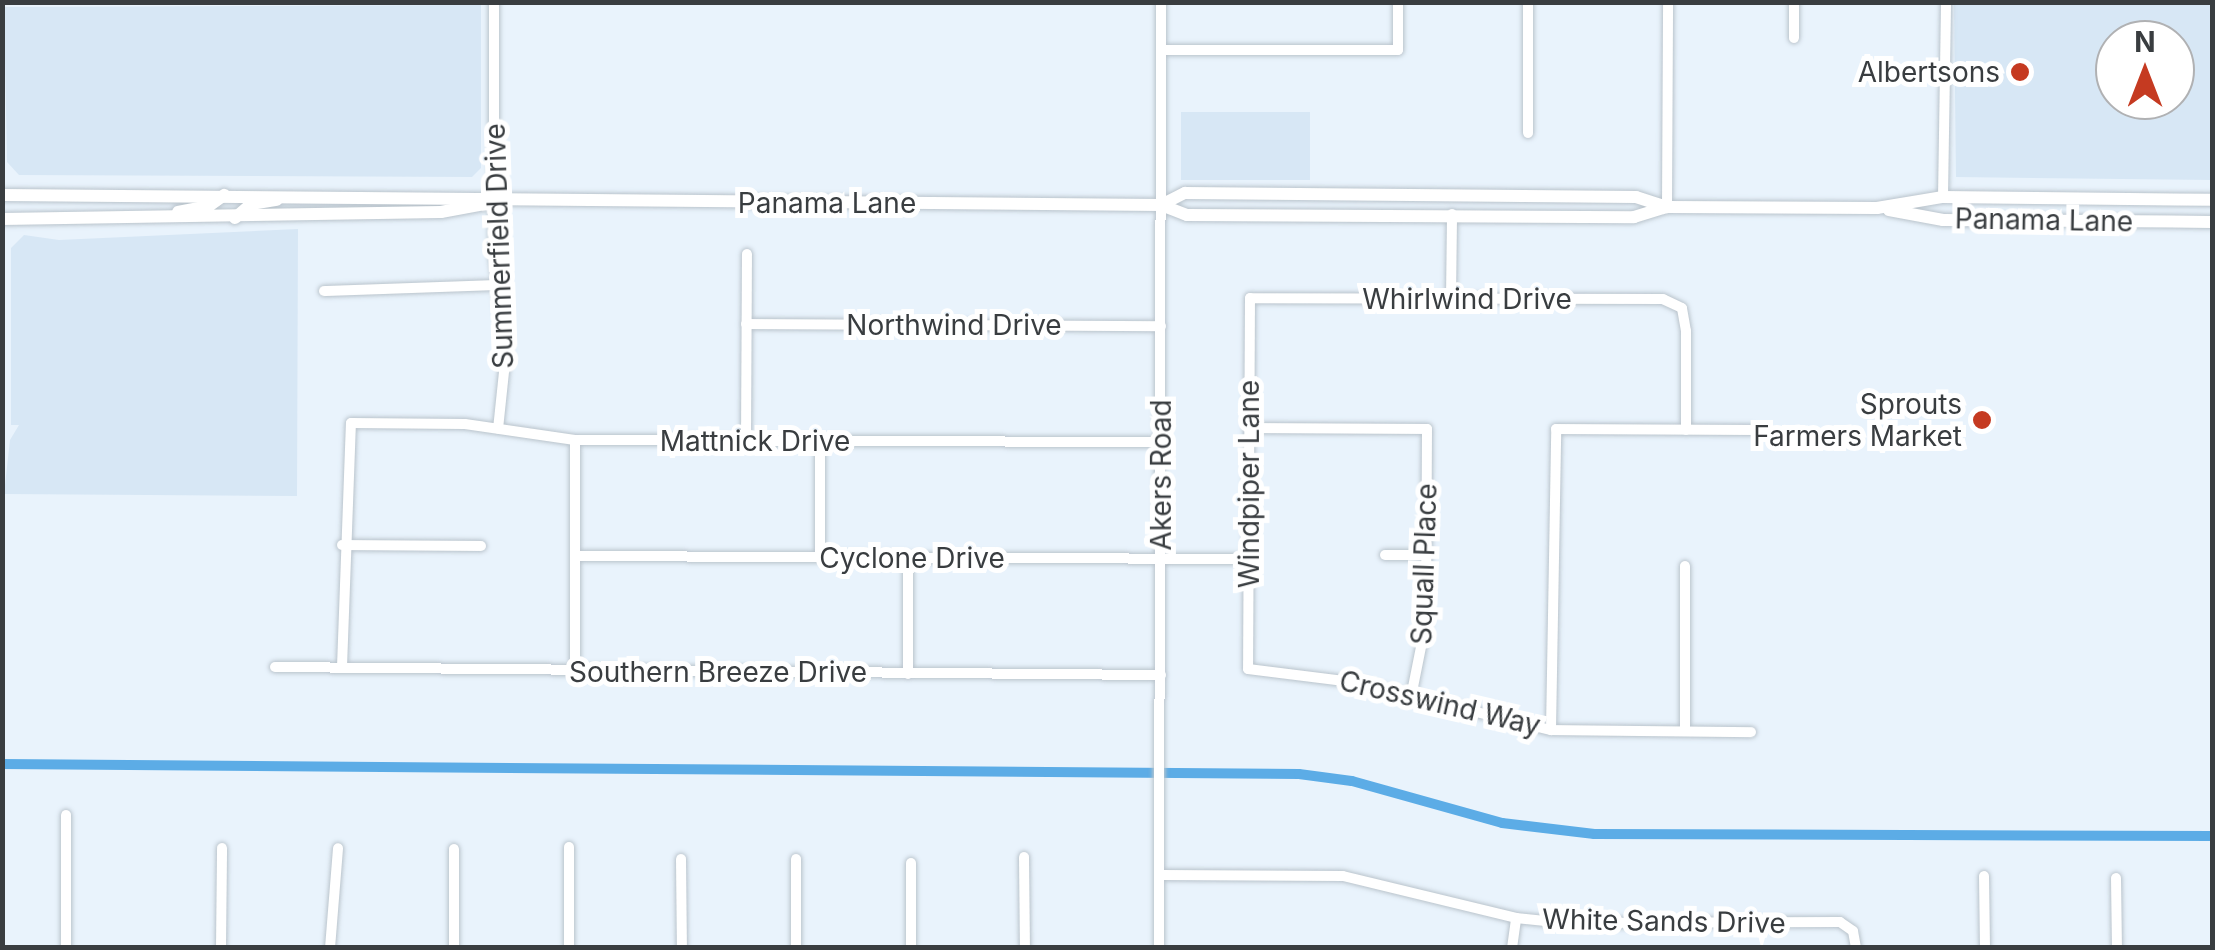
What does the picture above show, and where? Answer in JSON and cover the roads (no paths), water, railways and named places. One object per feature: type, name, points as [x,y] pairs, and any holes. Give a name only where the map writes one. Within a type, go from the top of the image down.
[{"type":"main road","name":"Panama Lane","points":[[1161,204],[1185,193],[1636,197],[1667,207],[1884,209],[1934,206],[1943,197],[2212,200]]},
{"type":"main road","points":[[142,218],[208,206],[226,194]]},
{"type":"main road","points":[[235,218],[251,204],[314,194]]},
{"type":"main road","name":"Panama Lane","points":[[2,195],[451,194],[494,202],[1161,204],[1187,215],[1634,217],[1667,207]]},
{"type":"main road","points":[[1452,214],[1462,206],[1534,196]]},
{"type":"main road","name":"Panama Lane","points":[[2,219],[441,212],[494,202]]},
{"type":"main road","name":"Panama Lane","points":[[1884,209],[1943,220],[2212,222]]},
{"type":"street","name":"Summerfield Drive","points":[[494,2],[494,202],[506,353],[498,429]]},
{"type":"street","name":"Akers Road","points":[[1159,948],[1161,2]]},
{"type":"street","points":[[1161,50],[1398,50],[1398,2]]},
{"type":"street","points":[[1528,2],[1528,133]]},
{"type":"street","points":[[1667,207],[1668,2]]},
{"type":"street","points":[[1794,2],[1794,38]]},
{"type":"street","points":[[1943,197],[1946,2]]},
{"type":"street","points":[[1451,299],[1452,214]]},
{"type":"street","points":[[746,440],[747,254]]},
{"type":"street","points":[[324,291],[499,285]]},
{"type":"street","name":"Whirlwind Drive","points":[[1250,298],[1663,299],[1682,308],[1686,430]]},
{"type":"street","name":"Windpiper Lane","points":[[1248,669],[1250,298]]},
{"type":"street","name":"Northwind Drive","points":[[746,324],[1161,326]]},
{"type":"street","name":"Mattnick Drive","points":[[342,545],[350,423],[498,429],[574,440],[1161,442]]},
{"type":"street","name":"Squall Place","points":[[1249,428],[1427,429],[1426,622],[1410,697]]},
{"type":"street","points":[[1551,730],[1556,429],[1752,430]]},
{"type":"street","points":[[574,440],[575,672]]},
{"type":"street","points":[[820,441],[820,557]]},
{"type":"street","points":[[342,667],[342,545],[481,546]]},
{"type":"street","points":[[1385,555],[1426,555]]},
{"type":"street","name":"Cyclone Drive","points":[[574,556],[1249,559]]},
{"type":"street","points":[[908,558],[908,674]]},
{"type":"street","points":[[1684,732],[1685,566]]},
{"type":"street","name":"Southern Breeze Drive","points":[[275,667],[1161,675]]},
{"type":"street","name":"Crosswind Way","points":[[1248,669],[1315,675],[1551,730],[1752,732]]},
{"type":"street","points":[[66,815],[66,948]]},
{"type":"street","points":[[569,847],[569,948]]},
{"type":"street","points":[[221,948],[222,848]]},
{"type":"street","points":[[330,948],[338,848]]},
{"type":"street","points":[[454,849],[454,948]]},
{"type":"street","points":[[796,858],[796,948]]},
{"type":"street","points":[[1024,858],[1025,948]]},
{"type":"street","points":[[681,859],[682,948]]},
{"type":"street","points":[[910,863],[911,948]]},
{"type":"street","name":"White Sands Drive","points":[[1161,875],[1343,876],[1516,918],[1840,922],[1853,932],[1856,948]]},
{"type":"street","points":[[1984,876],[1985,948]]},
{"type":"street","points":[[2116,878],[2117,948]]},
{"type":"street","points":[[1512,948],[1516,918]]},
{"type":"waterway","points":[[2,764],[1299,774],[1352,781],[1502,823],[1594,834],[2212,836]]},
{"type":"place","name":"Albertsons","points":[[2020,72]]},
{"type":"place","name":"Sprouts Farmers Market","points":[[1982,420]]}]
